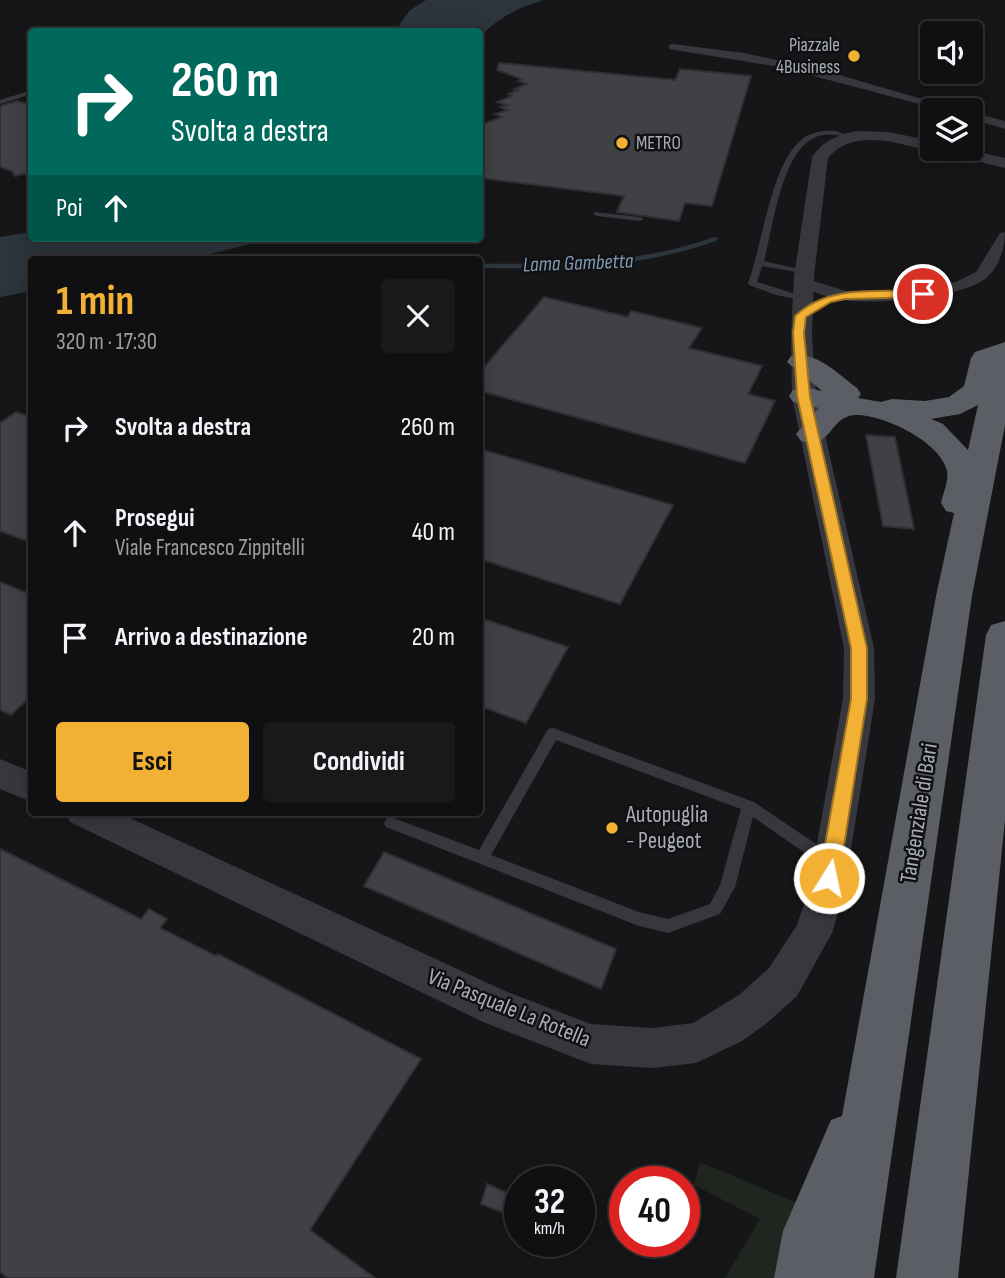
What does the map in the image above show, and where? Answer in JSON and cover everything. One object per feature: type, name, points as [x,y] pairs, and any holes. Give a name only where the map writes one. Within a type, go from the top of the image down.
[{"type":"highway","points":[[804,396],[891,408],[932,410],[948,407],[965,400],[978,390],[985,358],[1005,344]]},
{"type":"highway","name":"Tangenziale di Bari","points":[[844,1278],[954,596],[1005,350]]},
{"type":"highway","points":[[801,362],[847,400],[898,415],[932,431],[956,456],[964,474],[951,542],[954,596]]},
{"type":"highway","points":[[812,434],[827,416],[847,400]]},
{"type":"highway","points":[[927,1278],[1005,635]]},
{"type":"highway","points":[[805,1278],[813,1231],[877,1076]]},
{"type":"street","points":[[673,47],[738,54],[920,101]]},
{"type":"street","points":[[983,119],[1005,125]]},
{"type":"street","points":[[851,137],[920,143]]},
{"type":"street","name":"Via Pasquale La Rotella","points":[[90,816],[497,1008],[590,1044],[652,1048],[696,1043],[728,1027],[753,1009],[783,982],[813,933],[832,863],[859,699],[859,648],[804,396],[801,362],[802,284],[820,157],[825,148],[834,142],[851,137]]},
{"type":"street","points":[[983,158],[1005,163]]},
{"type":"street","points":[[801,316],[827,299],[923,294],[961,286],[982,275],[1005,236]]},
{"type":"street","points":[[802,284],[883,295]]},
{"type":"street","points":[[802,284],[845,296]]},
{"type":"street","points":[[0,774],[28,786]]},
{"type":"lane","points":[[0,102],[28,94]]},
{"type":"lane","points":[[802,284],[779,293],[752,283],[760,264],[787,168],[794,151],[813,135],[827,131],[840,132],[851,137]]},
{"type":"lane","points":[[597,214],[640,219]]},
{"type":"lane","points":[[760,264],[802,284]]},
{"type":"lane","points":[[482,858],[553,733],[749,806],[832,863]]},
{"type":"lane","points":[[391,824],[639,919],[668,926],[715,909],[727,887],[749,806]]},
{"type":"shaded area","points":[[426,0],[544,0],[509,14],[483,33],[483,28],[397,28],[410,10]]},
{"type":"shaded area","points":[[28,232],[28,242],[258,242],[202,256],[28,256],[28,292],[0,297],[0,237]]},
{"type":"shaded area","points":[[700,1162],[807,1207],[795,1278],[725,1278],[760,1219],[700,1188]]},
{"type":"building","points":[[499,63],[675,80],[680,69],[751,76],[712,206],[685,203],[679,221],[617,212],[624,196],[483,178],[483,124],[502,117],[495,114],[508,110],[500,107],[507,105],[497,102],[512,96],[508,94],[527,84],[518,81],[522,79],[497,70]]},
{"type":"building","points":[[17,101],[28,104],[28,173],[15,176],[12,171],[0,167],[0,106]]},
{"type":"building","points":[[544,297],[628,317],[631,311],[702,328],[689,348],[762,366],[748,394],[775,401],[745,463],[483,392],[483,368]]},
{"type":"building","points":[[16,412],[28,416],[28,542],[0,531],[0,423]]},
{"type":"building","points":[[866,435],[895,437],[914,529],[883,526]]},
{"type":"building","points":[[483,450],[673,505],[620,604],[483,560]]},
{"type":"building","points":[[0,582],[28,593],[28,699],[11,715],[0,710]]},
{"type":"building","points":[[483,619],[568,647],[526,723],[483,707]]},
{"type":"building","points":[[0,849],[141,919],[149,909],[167,919],[160,928],[216,956],[218,954],[421,1059],[310,1230],[375,1278],[7,1278],[0,1272]]},
{"type":"building","points":[[384,852],[616,949],[601,989],[364,886]]},
{"type":"building","points":[[487,1184],[504,1191],[504,1213],[481,1204]]},
{"type":"waterway","name":"Lama Gambetta","points":[[483,266],[570,265],[628,260],[715,239]]},
{"type":"place","name":"Piazzale 4Business","points":[[854,56]]},
{"type":"place","name":"METRO","points":[[622,143]]},
{"type":"place","name":"Autopuglia - Peugeot","points":[[612,828]]},
{"type":"route","points":[[829,878],[859,699],[859,648],[804,396],[799,333],[801,316],[827,299],[923,294]]}]
